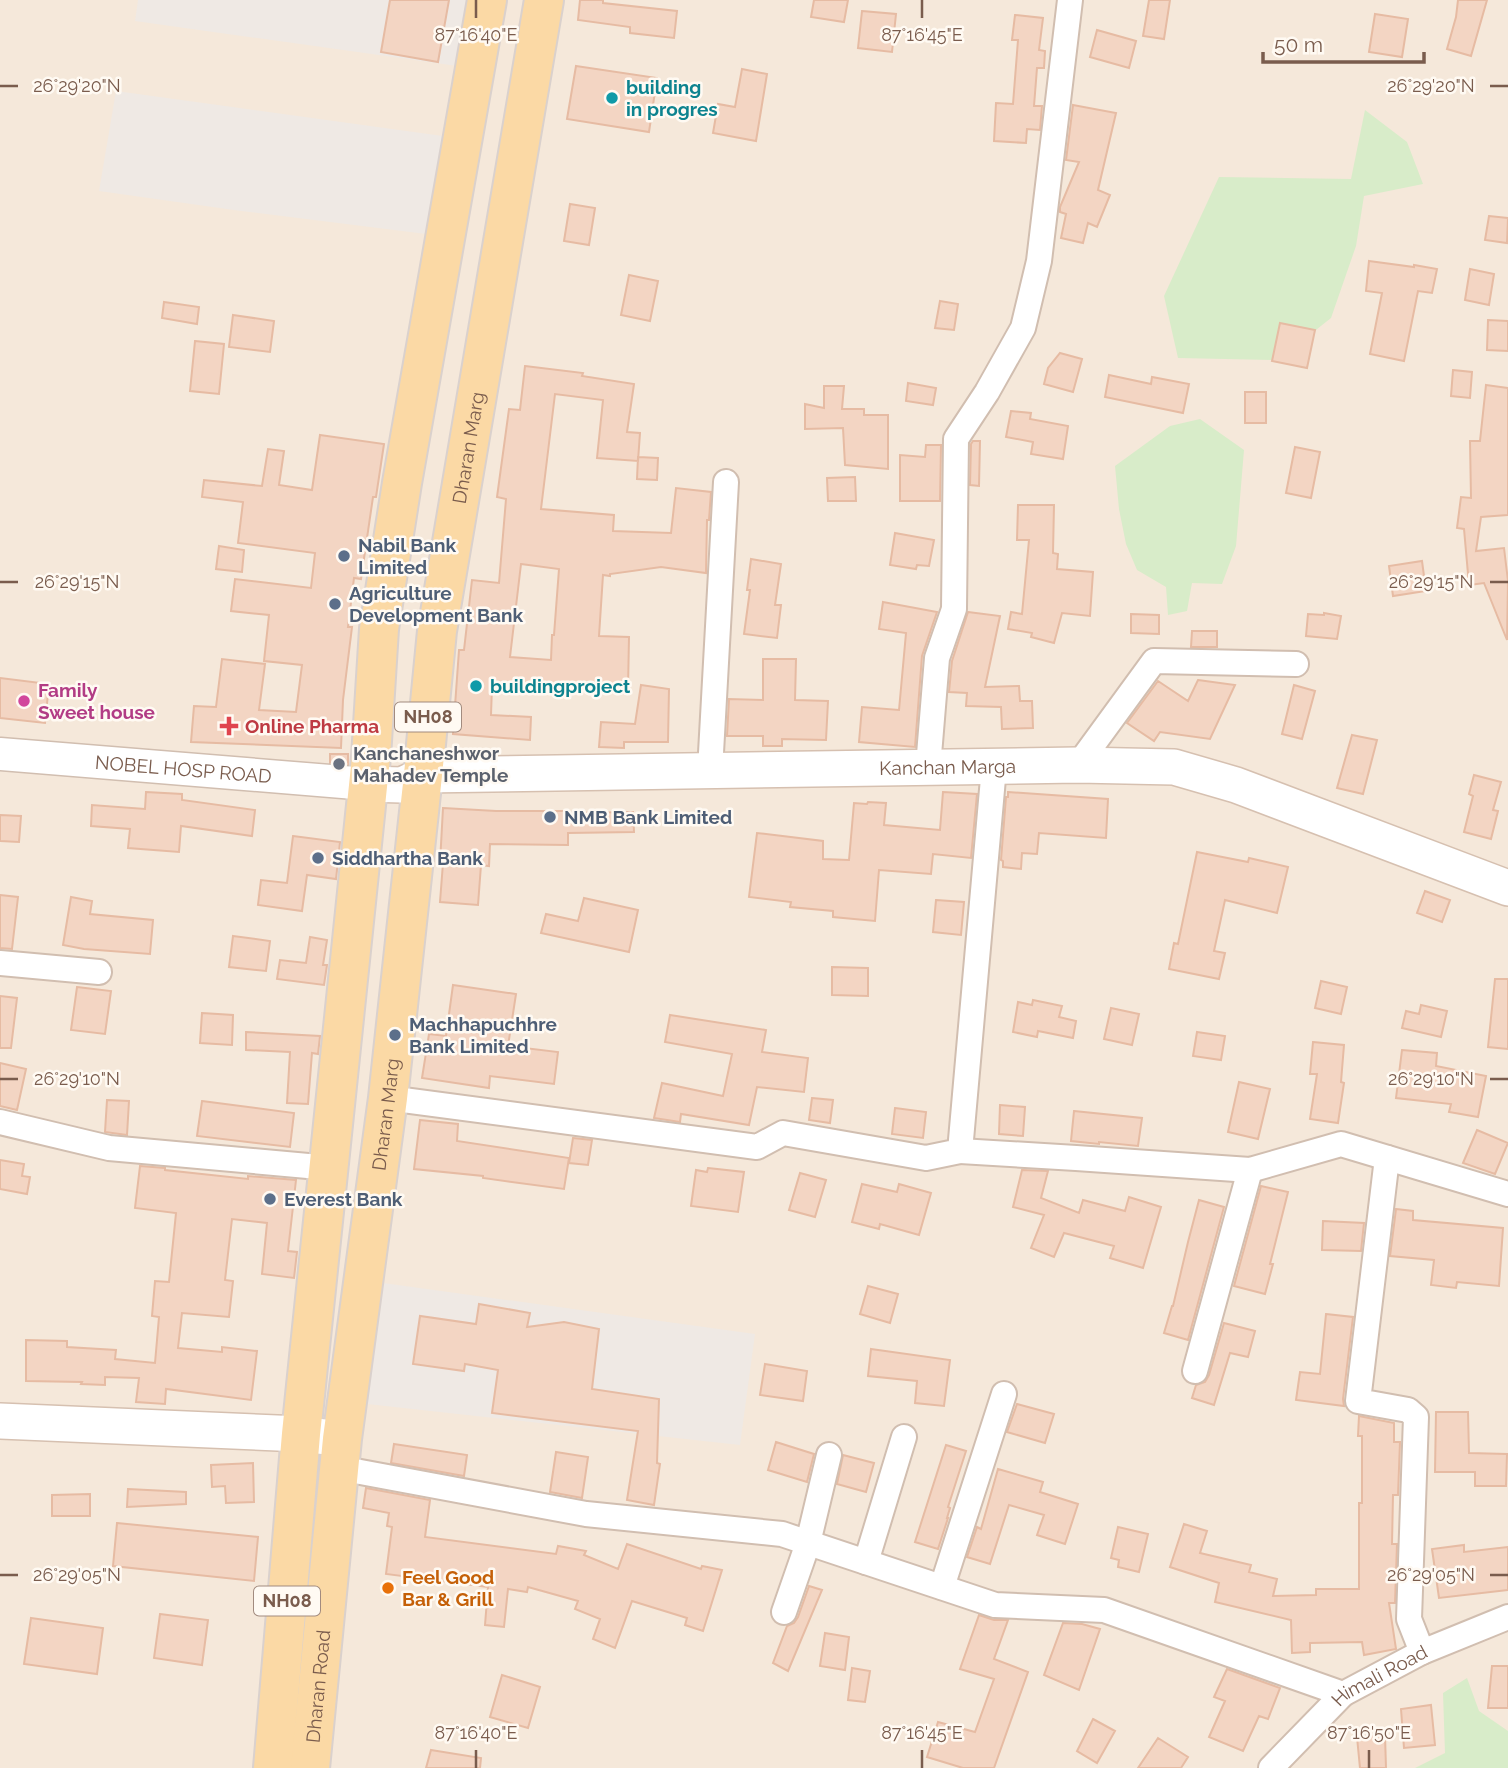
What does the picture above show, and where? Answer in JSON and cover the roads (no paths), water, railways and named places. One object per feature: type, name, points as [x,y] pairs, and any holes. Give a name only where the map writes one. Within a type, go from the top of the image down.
[{"type":"main road","name":"NH08","points":[[302,1434],[371,757],[381,616],[401,483],[487,0]]},
{"type":"main road","name":"Dharan Marg","points":[[341,1453],[388,1098],[437,631],[544,0]]},
{"type":"main road","name":"Kanchan Marga","points":[[368,784],[401,785],[423,775],[1078,765],[1174,767],[1236,785],[1508,888]]},
{"type":"main road","points":[[0,1421],[302,1434],[341,1453]]},
{"type":"main road","name":"Dharan Road","points":[[273,1768],[302,1434]]},
{"type":"main road","name":"Dharan Road","points":[[310,1768],[341,1453]]},
{"type":"street","points":[[928,767],[937,658],[954,608],[956,439],[987,392],[1023,328],[1039,261],[1070,0]]},
{"type":"street","points":[[710,771],[726,482]]},
{"type":"street","points":[[1078,765],[1154,661],[1296,664]]},
{"type":"street","name":"NOBEL HOSP ROAD","points":[[0,754],[368,784]]},
{"type":"street","points":[[960,1152],[994,767]]},
{"type":"street","points":[[0,963],[99,972]]},
{"type":"street","points":[[388,1098],[757,1147],[783,1133],[926,1158],[960,1152],[1250,1170],[1341,1144],[1508,1194]]},
{"type":"street","points":[[0,1122],[109,1148],[330,1168]]},
{"type":"street","points":[[1387,1158],[1358,1401],[1408,1410],[1416,1417],[1409,1619],[1422,1652]]},
{"type":"street","points":[[1195,1371],[1250,1170]]},
{"type":"street","points":[[942,1587],[1004,1394]]},
{"type":"street","points":[[866,1562],[904,1437]]},
{"type":"street","points":[[341,1453],[586,1514],[782,1534],[995,1605],[1104,1610],[1343,1694]]},
{"type":"street","points":[[784,1612],[808,1543],[829,1455]]},
{"type":"street","name":"Himali Road","points":[[1271,1768],[1343,1694],[1422,1652],[1508,1617]]},
{"type":"place","name":"building in progres","points":[[612,98]]},
{"type":"place","name":"Nabil Bank Limited","points":[[344,556]]},
{"type":"place","name":"Agriculture Development Bank","points":[[335,604]]},
{"type":"place","name":"buildingproject","points":[[476,686]]},
{"type":"place","name":"Family Sweet house","points":[[24,701]]},
{"type":"place","name":"Online Pharma","points":[[229,726]]},
{"type":"place","name":"Kanchaneshwor Mahadev Temple","points":[[339,764]]},
{"type":"place","name":"NMB Bank Limited","points":[[550,817]]},
{"type":"place","name":"Siddhartha Bank","points":[[318,858]]},
{"type":"place","name":"Machhapuchhre Bank Limited","points":[[395,1035]]},
{"type":"place","name":"Everest Bank","points":[[270,1199]]},
{"type":"place","name":"Feel Good Bar & Grill","points":[[388,1588]]}]
